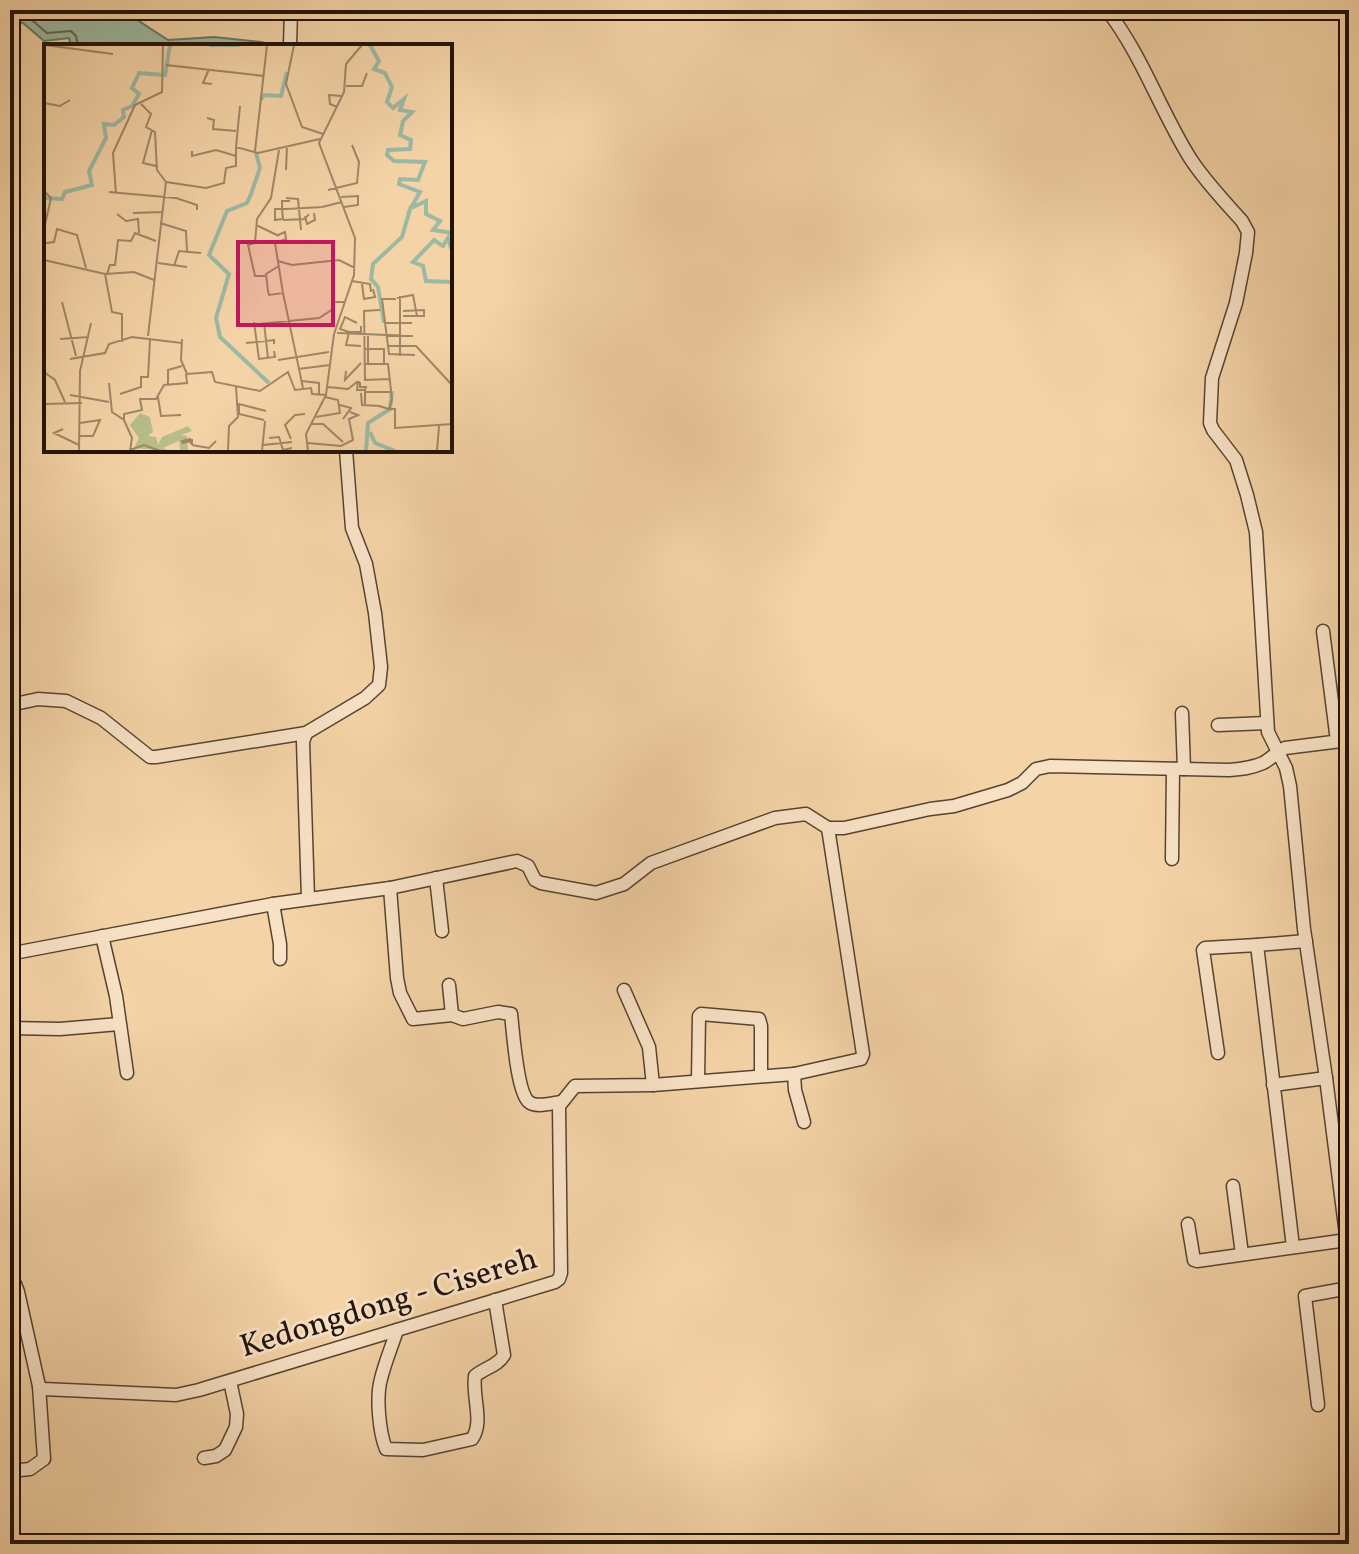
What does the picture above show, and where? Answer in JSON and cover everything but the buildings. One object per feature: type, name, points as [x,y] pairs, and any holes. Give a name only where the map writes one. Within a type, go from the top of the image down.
[{"type":"street","points":[[290,44],[291,10]]},
{"type":"street","points":[[1024,10],[1038,13],[1067,10]]},
{"type":"street","points":[[1107,10],[1140,60],[1191,159],[1248,232],[1236,303],[1212,378],[1209,413],[1213,430],[1236,460],[1256,532],[1268,732],[1286,768],[1290,786],[1306,941],[1349,1258]]},
{"type":"street","points":[[10,705],[38,699],[66,701],[101,718],[150,757],[306,733],[365,698],[381,679],[375,613],[366,564],[352,528],[346,452]]},
{"type":"street","points":[[10,952],[308,898],[390,888],[517,861],[528,866],[535,880],[541,883],[596,893],[624,884],[651,863],[775,818],[806,814],[828,828],[844,828],[954,806],[1008,790],[1022,783],[1040,767],[1248,769],[1277,751],[1343,740],[1323,631]]},
{"type":"street","points":[[1172,859],[1182,713]]},
{"type":"street","points":[[1218,725],[1267,723]]},
{"type":"street","points":[[306,733],[303,742],[308,898]]},
{"type":"street","points":[[390,888],[397,978],[400,993],[413,1019],[452,1015],[463,1019],[498,1012],[511,1014],[519,1085],[526,1100],[535,1105],[561,1102],[575,1086],[653,1085],[794,1074],[857,1061],[863,1054],[828,828]]},
{"type":"street","points":[[436,878],[442,931]]},
{"type":"street","points":[[273,904],[280,959]]},
{"type":"street","points":[[102,936],[116,996],[127,1073]]},
{"type":"street","points":[[1218,1053],[1203,950],[1306,941]]},
{"type":"street","points":[[1257,945],[1293,1247]]},
{"type":"street","points":[[449,985],[452,1015]]},
{"type":"street","points":[[624,990],[649,1047],[653,1085]]},
{"type":"street","points":[[698,1080],[701,1014],[759,1019],[761,1076]]},
{"type":"street","points":[[11,1028],[60,1029],[119,1024]]},
{"type":"street","points":[[794,1074],[804,1122]]},
{"type":"street","points":[[1273,1085],[1326,1078]]},
{"type":"street","name":"Kedongdong - Cisereh","points":[[39,1386],[43,1389],[176,1395],[555,1282],[561,1273],[561,1102]]},
{"type":"street","points":[[1334,1135],[1349,1133]]},
{"type":"street","points":[[1233,1186],[1242,1254]]},
{"type":"street","points":[[1188,1224],[1194,1261],[1347,1240]]},
{"type":"street","points":[[10,1280],[18,1292],[39,1386],[44,1459],[30,1469],[10,1471]]},
{"type":"street","points":[[1318,1405],[1305,1296],[1349,1288]]},
{"type":"street","points":[[397,1330],[380,1382],[380,1419],[386,1449],[423,1450],[472,1439],[478,1428],[473,1389],[475,1376],[496,1364],[504,1355],[495,1300]]},
{"type":"street","points":[[204,1458],[216,1456],[225,1450],[236,1427],[237,1414],[230,1381]]},
{"type":"water","points":[[10,10],[116,10],[168,40],[214,37],[268,44],[70,44],[69,38],[44,41],[23,23],[10,22]]}]
